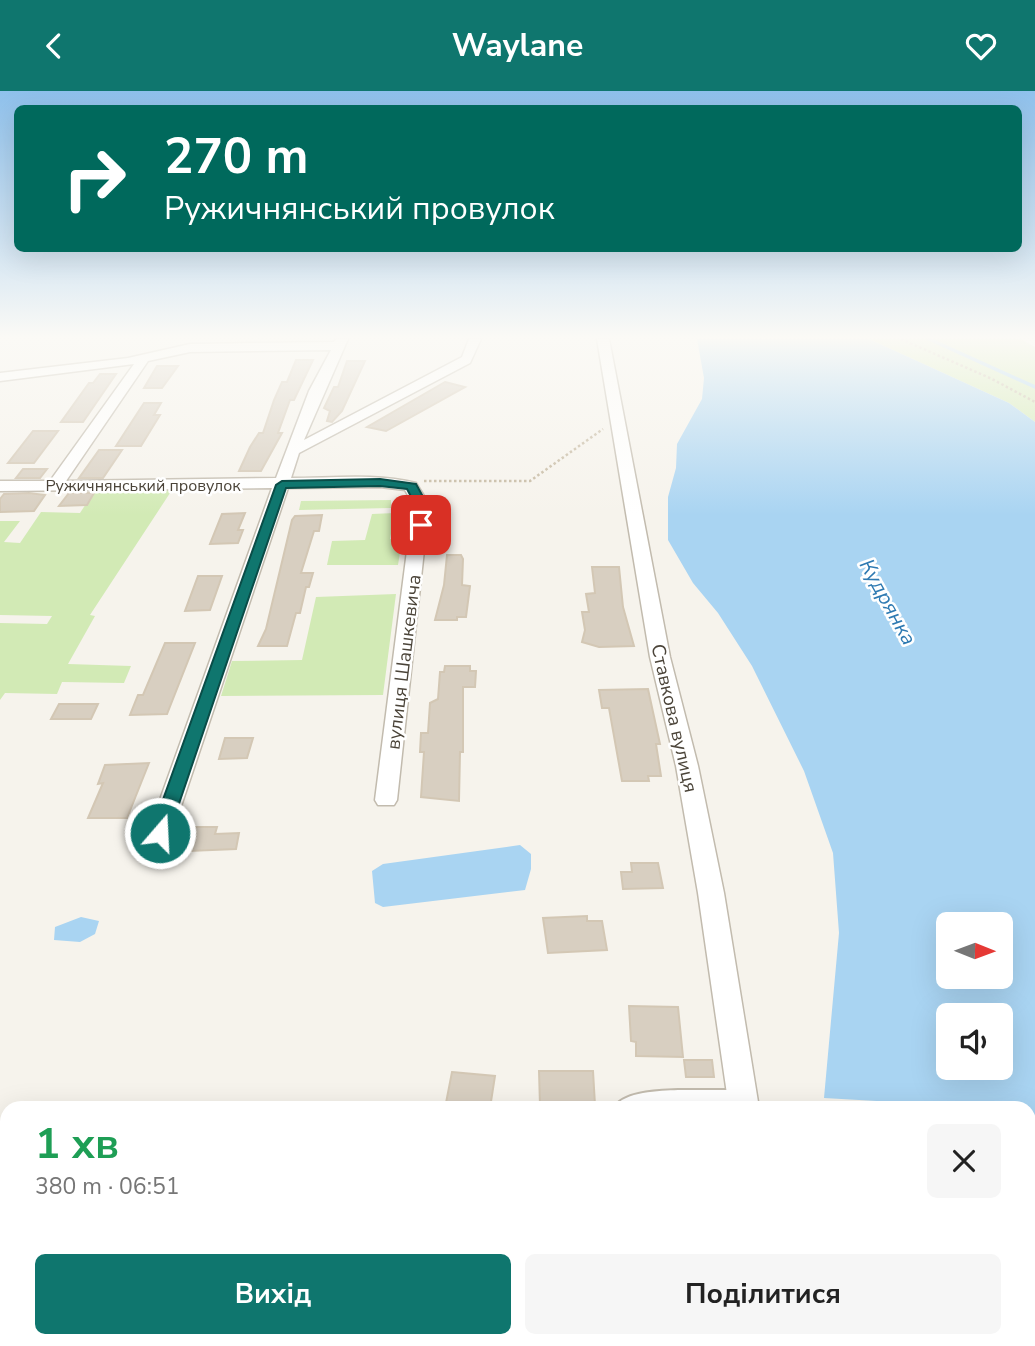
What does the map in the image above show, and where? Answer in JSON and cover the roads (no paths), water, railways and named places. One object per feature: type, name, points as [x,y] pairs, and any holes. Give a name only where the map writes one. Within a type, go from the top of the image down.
[{"type":"street","points":[[55,485],[117,398]]},
{"type":"street","points":[[160,833],[282,485],[301,443],[314,398]]},
{"type":"street","points":[[301,443],[391,398]]},
{"type":"street","name":"Ставкова вулиця","points":[[613,398],[660,657],[687,766],[711,893],[744,1101]]},
{"type":"street","name":"Ружичнянський провулок","points":[[0,486],[380,482],[416,484]]},
{"type":"street","name":"вулиця Шашкевича","points":[[386,800],[421,525],[421,504],[416,484]]},
{"type":"lane","points":[[634,1101],[711,1101]]},
{"type":"water","name":"Кудрянка","points":[[702,398],[997,398],[1035,422],[1035,1101],[876,1101],[824,1098],[839,933],[833,853],[804,771],[752,666],[718,613],[693,583],[668,540],[668,497],[676,468],[677,444]]},
{"type":"water","points":[[520,845],[531,854],[531,869],[525,890],[383,907],[375,903],[372,871],[383,864]]},
{"type":"water","points":[[81,917],[99,921],[95,934],[80,942],[54,940],[55,927]]}]
